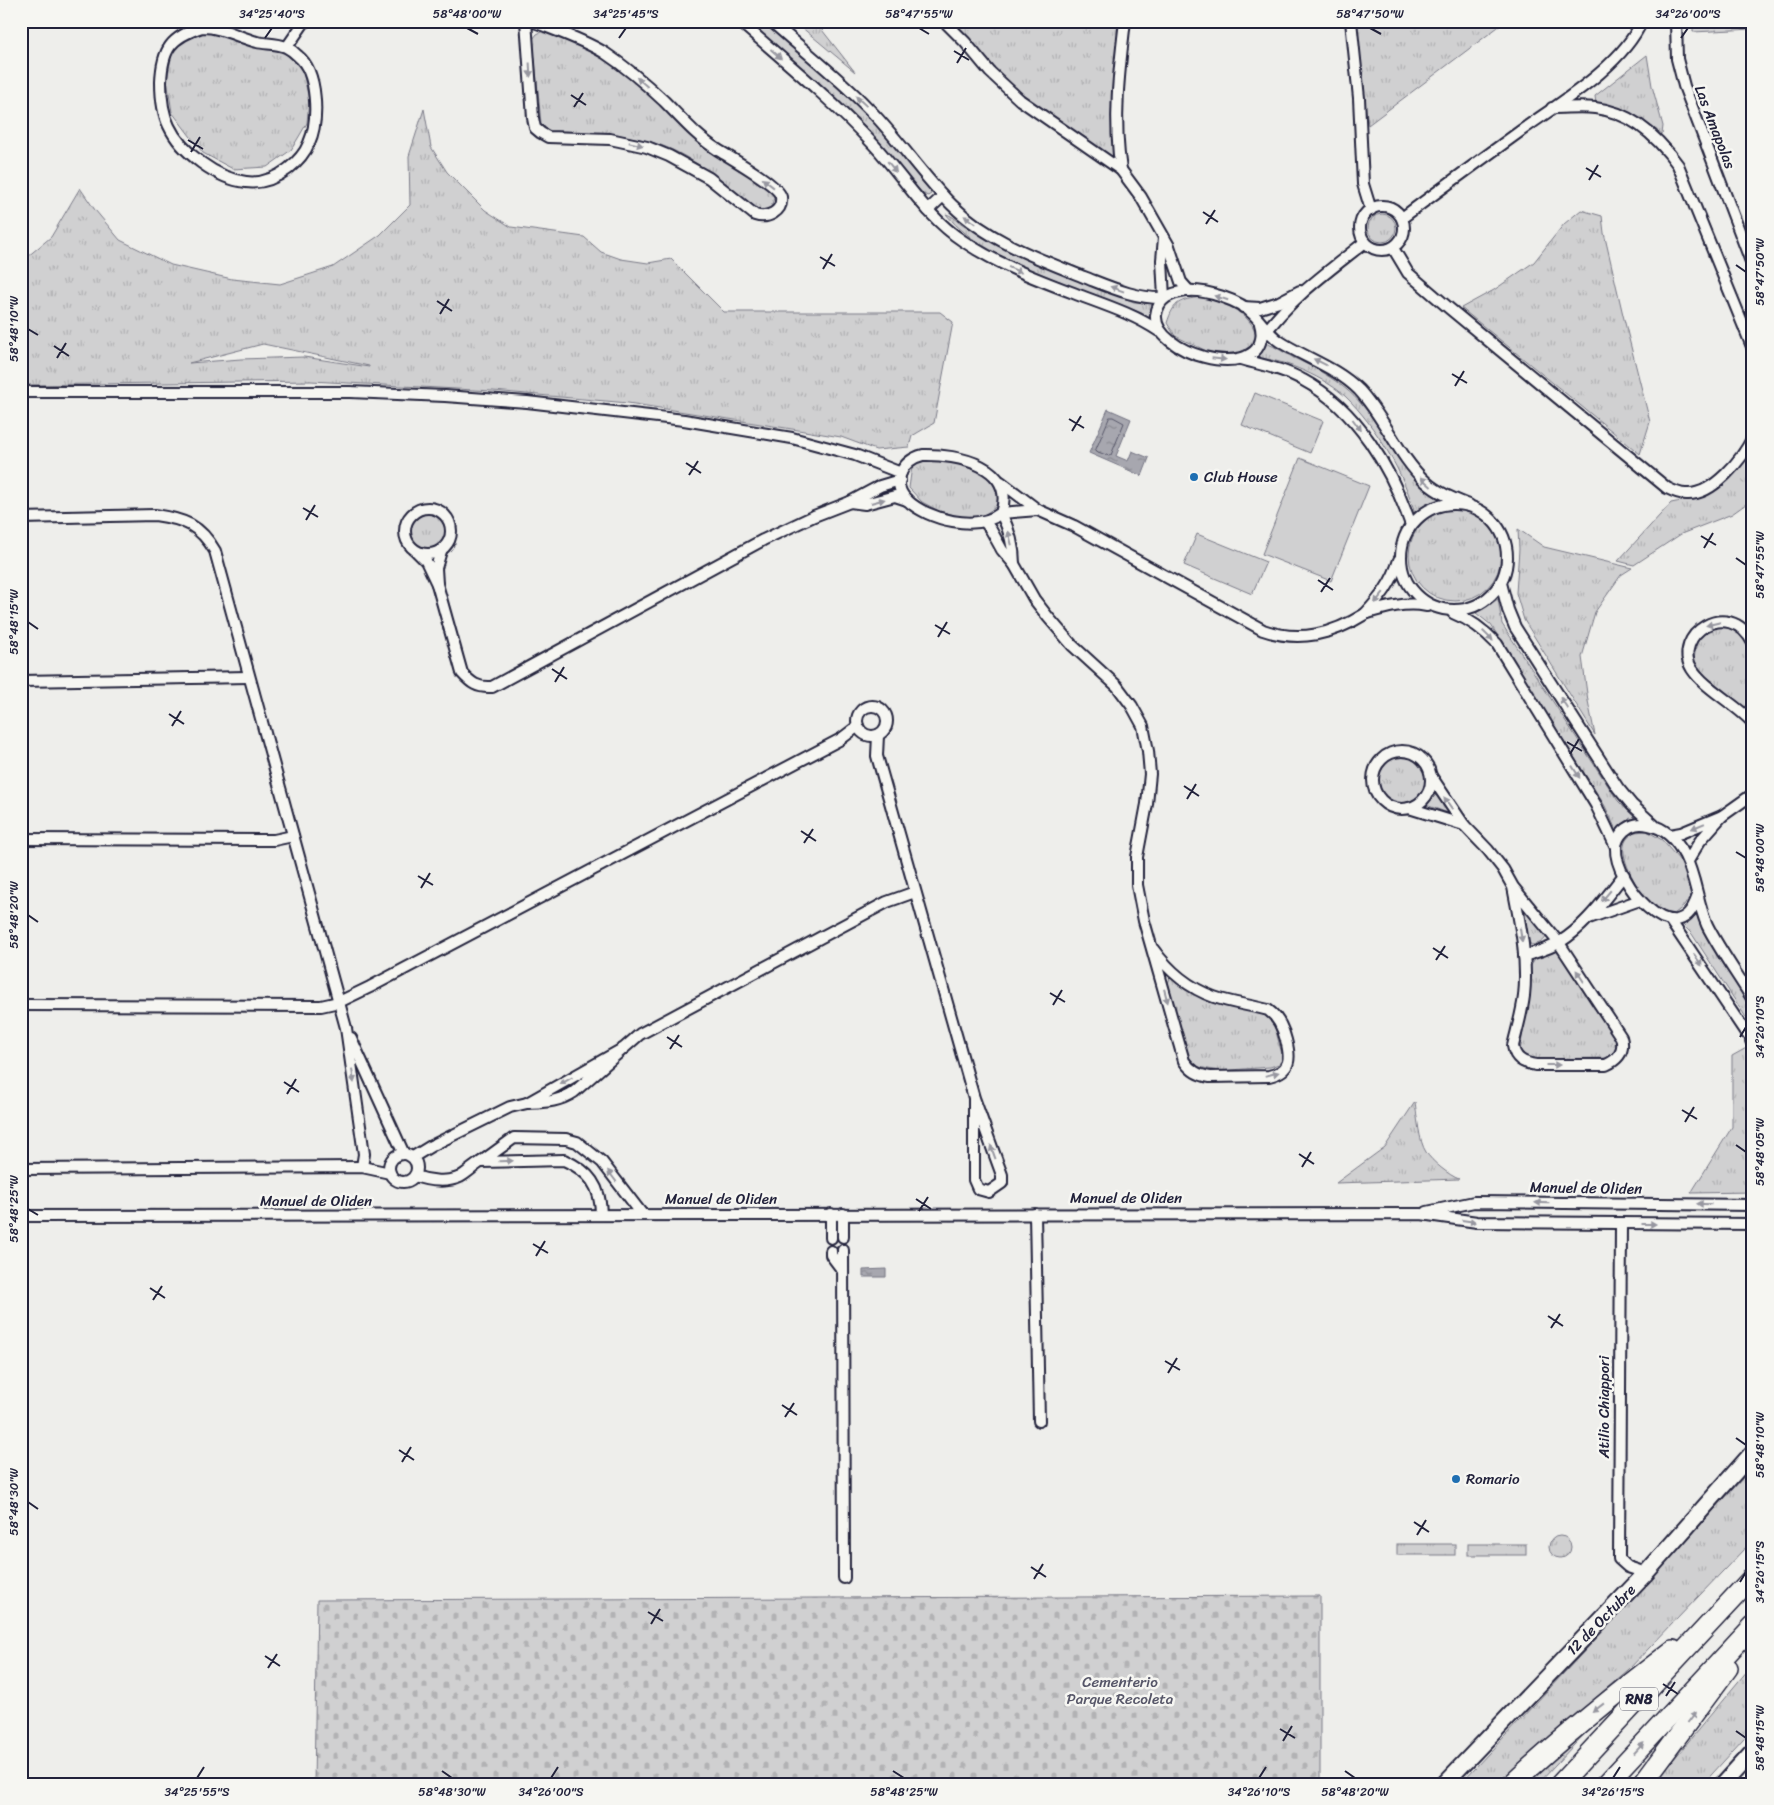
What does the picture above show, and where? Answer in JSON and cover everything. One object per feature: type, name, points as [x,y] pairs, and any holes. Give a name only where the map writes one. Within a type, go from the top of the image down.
[{"type":"highway","points":[[1512,1784],[1591,1713],[1722,1611],[1753,1566]]},
{"type":"highway","name":"RN8","points":[[1560,1784],[1753,1577]]},
{"type":"highway","name":"RN8","points":[[1606,1784],[1753,1626]]},
{"type":"highway","points":[[1642,1784],[1753,1635]]},
{"type":"street","points":[[287,47],[305,21]]},
{"type":"street","points":[[526,21],[533,118],[535,128],[540,134],[560,138],[610,139],[647,147],[669,156],[709,178],[755,215],[762,217],[770,216],[779,207],[781,199],[780,194],[776,190],[740,163],[706,142],[663,100],[619,64],[587,43],[532,21]]},
{"type":"street","points":[[739,21],[851,121],[875,146],[928,210],[961,240],[998,262],[1140,319],[1175,344],[1204,357],[1218,360],[1241,359],[1294,375],[1323,391],[1353,420],[1369,441],[1393,480],[1411,525]]},
{"type":"street","points":[[771,21],[866,105],[943,196],[965,217],[1010,245],[1058,267],[1122,292],[1149,299],[1164,298],[1171,294],[1189,291],[1223,298],[1251,312],[1263,331],[1343,376],[1359,390],[1370,404],[1411,465],[1425,481],[1443,494],[1483,512],[1495,522],[1504,536],[1508,552],[1507,568],[1501,583],[1492,596],[1479,605],[1463,610],[1447,611]]},
{"type":"street","points":[[944,21],[965,42],[990,72],[1020,100],[1121,170],[1141,197],[1164,238],[1181,282],[1189,291]]},
{"type":"street","points":[[1121,170],[1117,136],[1118,88],[1125,21]]},
{"type":"street","points":[[1351,21],[1359,98],[1363,184],[1371,210]]},
{"type":"street","points":[[1402,218],[1598,74],[1621,53],[1637,33],[1642,21]]},
{"type":"street","name":"Las Amapolas","points":[[1676,21],[1676,54],[1684,86],[1753,267]]},
{"type":"street","points":[[202,27],[213,27],[255,41],[287,47],[301,58],[308,70],[313,86],[314,127],[310,142],[300,158],[287,170],[273,178],[260,182],[245,182],[211,169],[195,159],[179,143],[169,127],[163,111],[161,70],[164,55],[170,45],[177,38],[189,32],[202,27]]},
{"type":"street","points":[[1552,108],[1596,108],[1618,114],[1646,130],[1667,150],[1678,165],[1753,349]]},
{"type":"street","points":[[928,210],[943,196]]},
{"type":"street","points":[[1382,206],[1388,207],[1402,218],[1404,235],[1392,248],[1377,250],[1365,242],[1360,227],[1364,217],[1371,210],[1382,206]]},
{"type":"street","points":[[1159,331],[1156,318],[1157,310],[1164,298],[1162,260],[1164,238]]},
{"type":"street","points":[[1241,359],[1252,354],[1257,349],[1263,331],[1310,286],[1365,242]]},
{"type":"street","points":[[1392,248],[1408,273],[1668,488],[1687,495],[1708,487],[1733,468],[1744,454],[1753,436]]},
{"type":"street","points":[[1243,307],[1260,308],[1268,306],[1310,286]]},
{"type":"street","points":[[21,392],[350,392],[527,402],[684,420],[792,438],[855,455],[900,477]]},
{"type":"street","points":[[907,500],[903,494],[900,477],[908,461],[914,457],[936,455],[967,460],[995,475],[1001,482],[1038,510],[1074,526],[1255,626],[1277,634],[1292,636],[1318,635],[1342,628],[1365,614],[1385,608],[1405,604],[1432,606]]},
{"type":"street","points":[[437,584],[436,568],[441,551],[450,538],[449,522],[445,516],[431,508],[423,508],[410,517],[406,524],[406,540],[426,561],[437,584],[462,672],[476,686],[492,687],[763,540],[814,516],[850,502],[900,477]]},
{"type":"street","points":[[1001,482],[1005,498],[1001,513],[1007,526],[1014,554],[1014,564]]},
{"type":"street","points":[[850,502],[865,504],[895,496],[907,500],[931,514],[948,520],[962,522],[985,522],[1001,513],[1038,510]]},
{"type":"street","points":[[1365,614],[1390,584],[1395,573],[1404,539],[1411,525],[1423,514],[1437,506],[1453,503],[1469,505]]},
{"type":"street","points":[[21,518],[155,515],[183,521],[198,528],[208,539],[214,551],[250,677],[346,1028],[364,1154],[362,1168]]},
{"type":"street","points":[[985,522],[992,530],[1002,550],[1014,564],[1022,581],[1048,617],[1083,656],[1117,686],[1132,706],[1143,726],[1148,751],[1149,786],[1137,857],[1137,885],[1144,921],[1184,1061],[1188,1067],[1201,1076],[1269,1076],[1283,1070],[1287,1065],[1289,1053],[1280,1023],[1273,1014],[1268,1010],[1228,1001],[1200,991],[1172,972],[1153,949]]},
{"type":"street","points":[[416,551],[428,554],[441,551]]},
{"type":"street","points":[[1400,555],[1402,571],[1408,585],[1418,598],[1432,606],[1468,619],[1497,644],[1596,805],[1616,847],[1617,857],[1624,875],[1640,900],[1660,916],[1670,920],[1678,920],[1686,917],[1694,907],[1697,898]]},
{"type":"street","points":[[1501,583],[1508,610],[1515,627],[1618,788],[1632,805],[1654,826],[1670,836],[1688,861],[1694,878],[1697,898],[1707,925],[1753,1000]]},
{"type":"street","points":[[1753,643],[1747,634],[1734,624],[1719,621],[1704,626],[1693,638],[1689,655],[1692,669],[1753,723]]},
{"type":"street","points":[[21,681],[250,677]]},
{"type":"street","points":[[869,707],[879,708],[886,715],[887,724],[882,733],[878,735],[864,734],[858,726],[857,722],[860,712],[869,707]]},
{"type":"street","points":[[21,1005],[321,1006],[339,1002],[841,739],[858,726]]},
{"type":"street","points":[[878,735],[878,756],[915,892],[974,1098],[1002,1175],[1002,1183],[989,1192],[978,1189],[974,1180],[974,1098]]},
{"type":"street","points":[[1430,774],[1429,792],[1417,805],[1409,808],[1391,807],[1377,796],[1374,787],[1375,769],[1387,756],[1395,752],[1404,752],[1413,754],[1421,759],[1427,766],[1438,788],[1464,825],[1488,850],[1503,869],[1513,887],[1559,943],[1621,1037],[1622,1050],[1619,1057],[1614,1061],[1606,1065],[1536,1065],[1526,1064],[1514,1052],[1513,1046],[1524,996],[1524,956],[1513,887]]},
{"type":"street","points":[[1670,836],[1682,833],[1722,816],[1753,794]]},
{"type":"street","points":[[1409,808],[1464,825]]},
{"type":"street","points":[[1688,861],[1700,841],[1722,816]]},
{"type":"street","points":[[1616,847],[1619,838],[1634,824],[1643,823],[1654,826]]},
{"type":"street","points":[[21,839],[274,840],[293,836]]},
{"type":"street","points":[[1524,956],[1559,943],[1572,934],[1624,875]]},
{"type":"street","points":[[346,1028],[409,1155],[418,1166],[416,1176],[409,1182],[399,1182],[390,1173],[389,1164],[399,1154],[409,1155],[510,1107],[527,1104],[624,1048],[640,1034],[887,902],[915,892]]},
{"type":"street","points":[[1588,918],[1640,900]]},
{"type":"street","points":[[1670,920],[1750,1039]]},
{"type":"street","points":[[416,1176],[426,1180],[445,1180],[460,1177],[514,1138],[566,1138],[578,1142],[602,1162],[642,1214]]},
{"type":"street","points":[[481,1162],[564,1160],[576,1165],[588,1174],[601,1199],[601,1215]]},
{"type":"street","points":[[21,1169],[362,1168],[390,1173]]},
{"type":"street","name":"Manuel de Oliden","points":[[1421,1214],[1474,1202],[1753,1205]]},
{"type":"street","points":[[830,1214],[830,1238]]},
{"type":"street","points":[[843,1214],[843,1237]]},
{"type":"street","points":[[1035,1214],[1040,1421]]},
{"type":"street","name":"Manuel de Oliden","points":[[21,1216],[1421,1214],[1477,1222],[1753,1224]]},
{"type":"street","name":"Atilio Chiappori","points":[[1620,1224],[1619,1559],[1628,1567],[1646,1573]]},
{"type":"street","points":[[843,1250],[844,1578]]},
{"type":"street","points":[[831,1251],[830,1255],[843,1271]]},
{"type":"street","name":"12 de Octubre","points":[[1444,1784],[1646,1573],[1753,1452]]},
{"type":"street","points":[[1723,1784],[1753,1751]]},
{"type":"green space","points":[[748,21],[762,21],[847,94],[904,154],[931,188],[931,194],[928,196],[923,194],[868,130],[827,90]]},
{"type":"green space","points":[[794,21],[815,21],[855,72]]},
{"type":"green space","points":[[944,21],[1125,21],[1117,112],[1121,170],[1020,100]]},
{"type":"green space","points":[[1355,21],[1506,21],[1368,125]]},
{"type":"green space","points":[[1693,21],[1753,21],[1753,29],[1693,32]]},
{"type":"green space","points":[[213,27],[279,49],[290,56],[303,72],[309,100],[307,123],[291,150],[267,167],[233,169],[203,153],[172,112],[167,80],[172,53],[186,38]]},
{"type":"green space","points":[[543,31],[571,41],[599,55],[626,75],[715,153],[775,194],[771,208],[760,210],[751,207],[734,190],[709,171],[686,157],[654,143],[637,138],[602,134],[549,132],[541,123],[533,39]]},
{"type":"green space","points":[[1647,55],[1652,86],[1663,126],[1662,134],[1639,118],[1624,111],[1596,104],[1595,96]]},
{"type":"green space","points":[[424,109],[431,147],[447,172],[485,210],[511,227],[584,237],[601,252],[621,259],[648,263],[671,259],[724,312],[940,312],[953,322],[934,423],[912,436],[909,447],[876,450],[841,437],[628,403],[493,391],[311,381],[21,385],[21,262],[51,237],[80,188],[95,210],[120,240],[171,265],[232,279],[280,284],[333,267],[380,235],[410,205],[409,156]],"holes":[[[263,344],[369,366],[304,357],[189,363]]]},
{"type":"green space","points":[[1581,210],[1602,216],[1604,233],[1623,315],[1650,422],[1640,454],[1461,308],[1494,290],[1534,262],[1564,224]]},
{"type":"green space","points":[[946,214],[965,226],[973,228],[1031,259],[1134,302],[1156,304],[1151,320],[1142,313],[1067,284],[990,250],[966,234]]},
{"type":"green space","points":[[1382,214],[1392,218],[1396,228],[1392,238],[1382,242],[1372,238],[1368,228],[1372,218]]},
{"type":"green space","points":[[1201,297],[1229,306],[1246,317],[1252,325],[1256,343],[1235,355],[1211,353],[1175,336],[1167,323],[1172,310],[1183,301]]},
{"type":"green space","points":[[1266,343],[1336,381],[1354,396],[1370,415],[1401,462],[1418,483],[1441,500],[1432,502],[1415,515],[1405,484],[1397,468],[1378,436],[1357,409],[1338,390],[1317,377],[1280,362],[1257,358]]},
{"type":"green space","points":[[1255,393],[1323,421],[1310,453],[1242,425]]},
{"type":"green space","points":[[1753,446],[1753,499],[1732,514],[1681,534],[1634,565],[1618,561],[1671,503],[1696,496],[1719,484],[1738,467]]},
{"type":"green space","points":[[928,458],[963,462],[989,476],[997,484],[1000,493],[997,506],[981,517],[962,517],[939,511],[922,502],[909,488],[912,466]]},
{"type":"green space","points":[[1300,458],[1369,486],[1331,581],[1262,554]]},
{"type":"green space","points":[[1455,509],[1473,513],[1487,523],[1497,537],[1501,555],[1497,573],[1487,587],[1473,597],[1455,601],[1437,597],[1423,587],[1413,573],[1409,555],[1413,537],[1423,523],[1437,513]]},
{"type":"green space","points":[[427,512],[440,518],[446,531],[440,544],[427,550],[414,544],[408,531],[414,518]]},
{"type":"green space","points":[[1518,529],[1544,547],[1632,568],[1621,575],[1595,612],[1582,657],[1595,735],[1524,620],[1516,593],[1519,549]]},
{"type":"green space","points":[[1197,534],[1266,562],[1252,594],[1184,565]]},
{"type":"green space","points":[[1498,599],[1502,624],[1618,801],[1637,820],[1630,818],[1617,832],[1605,806],[1491,625],[1476,613]]},
{"type":"green space","points":[[1713,625],[1738,631],[1750,645],[1753,652],[1753,714],[1706,676],[1694,661],[1700,636]]},
{"type":"green space","points":[[1397,757],[1407,757],[1421,767],[1425,780],[1421,793],[1415,799],[1407,803],[1397,803],[1383,793],[1379,785],[1379,775],[1389,761]]},
{"type":"green space","points":[[1437,794],[1451,814],[1426,805]]},
{"type":"green space","points":[[1647,831],[1662,840],[1687,869],[1693,892],[1684,906],[1674,914],[1659,909],[1647,900],[1638,888],[1626,862],[1624,846],[1626,840],[1634,832]]},
{"type":"green space","points":[[1529,913],[1547,934],[1541,942],[1531,945],[1525,922],[1525,914]]},
{"type":"green space","points":[[1698,914],[1702,930],[1753,1012],[1753,1024],[1751,1025],[1692,934],[1682,924]]},
{"type":"green space","points":[[1546,951],[1555,951],[1562,956],[1617,1042],[1614,1055],[1611,1058],[1530,1059],[1520,1051],[1530,983],[1530,967],[1538,955]]},
{"type":"green space","points":[[1170,978],[1261,1010],[1273,1020],[1283,1058],[1279,1064],[1270,1067],[1218,1071],[1199,1067],[1188,1057],[1168,983]]},
{"type":"green space","points":[[1750,1046],[1753,1054],[1753,1192],[1691,1193],[1732,1127],[1732,1056]]},
{"type":"green space","points":[[1415,1102],[1420,1135],[1426,1152],[1441,1168],[1459,1179],[1336,1183],[1385,1147]]},
{"type":"green space","points":[[1753,1467],[1753,1539],[1746,1547],[1628,1670],[1522,1761],[1500,1784],[1460,1784],[1636,1596]]},
{"type":"green space","points":[[1560,1536],[1568,1539],[1571,1547],[1568,1555],[1560,1558],[1552,1555],[1549,1547],[1552,1539]]},
{"type":"green space","points":[[1397,1544],[1455,1544],[1455,1555],[1397,1555]]},
{"type":"green space","points":[[1468,1544],[1526,1544],[1526,1555],[1468,1555]]},
{"type":"green space","name":"Cementerio Parque Recoleta","points":[[1320,1596],[1320,1784],[314,1784],[317,1600]]},
{"type":"green space","points":[[1753,1664],[1753,1729],[1703,1784],[1653,1784]]},
{"type":"green space","points":[[1592,1726],[1537,1784],[1522,1784]]},
{"type":"water","points":[[1108,409],[1131,419],[1116,456],[1128,461],[1132,451],[1149,458],[1142,476],[1089,453]]},
{"type":"water","points":[[886,1269],[886,1277],[863,1277],[863,1270]]},
{"type":"place","name":"Club House","points":[[1194,477]]},
{"type":"place","name":"Romario","points":[[1456,1479]]}]
